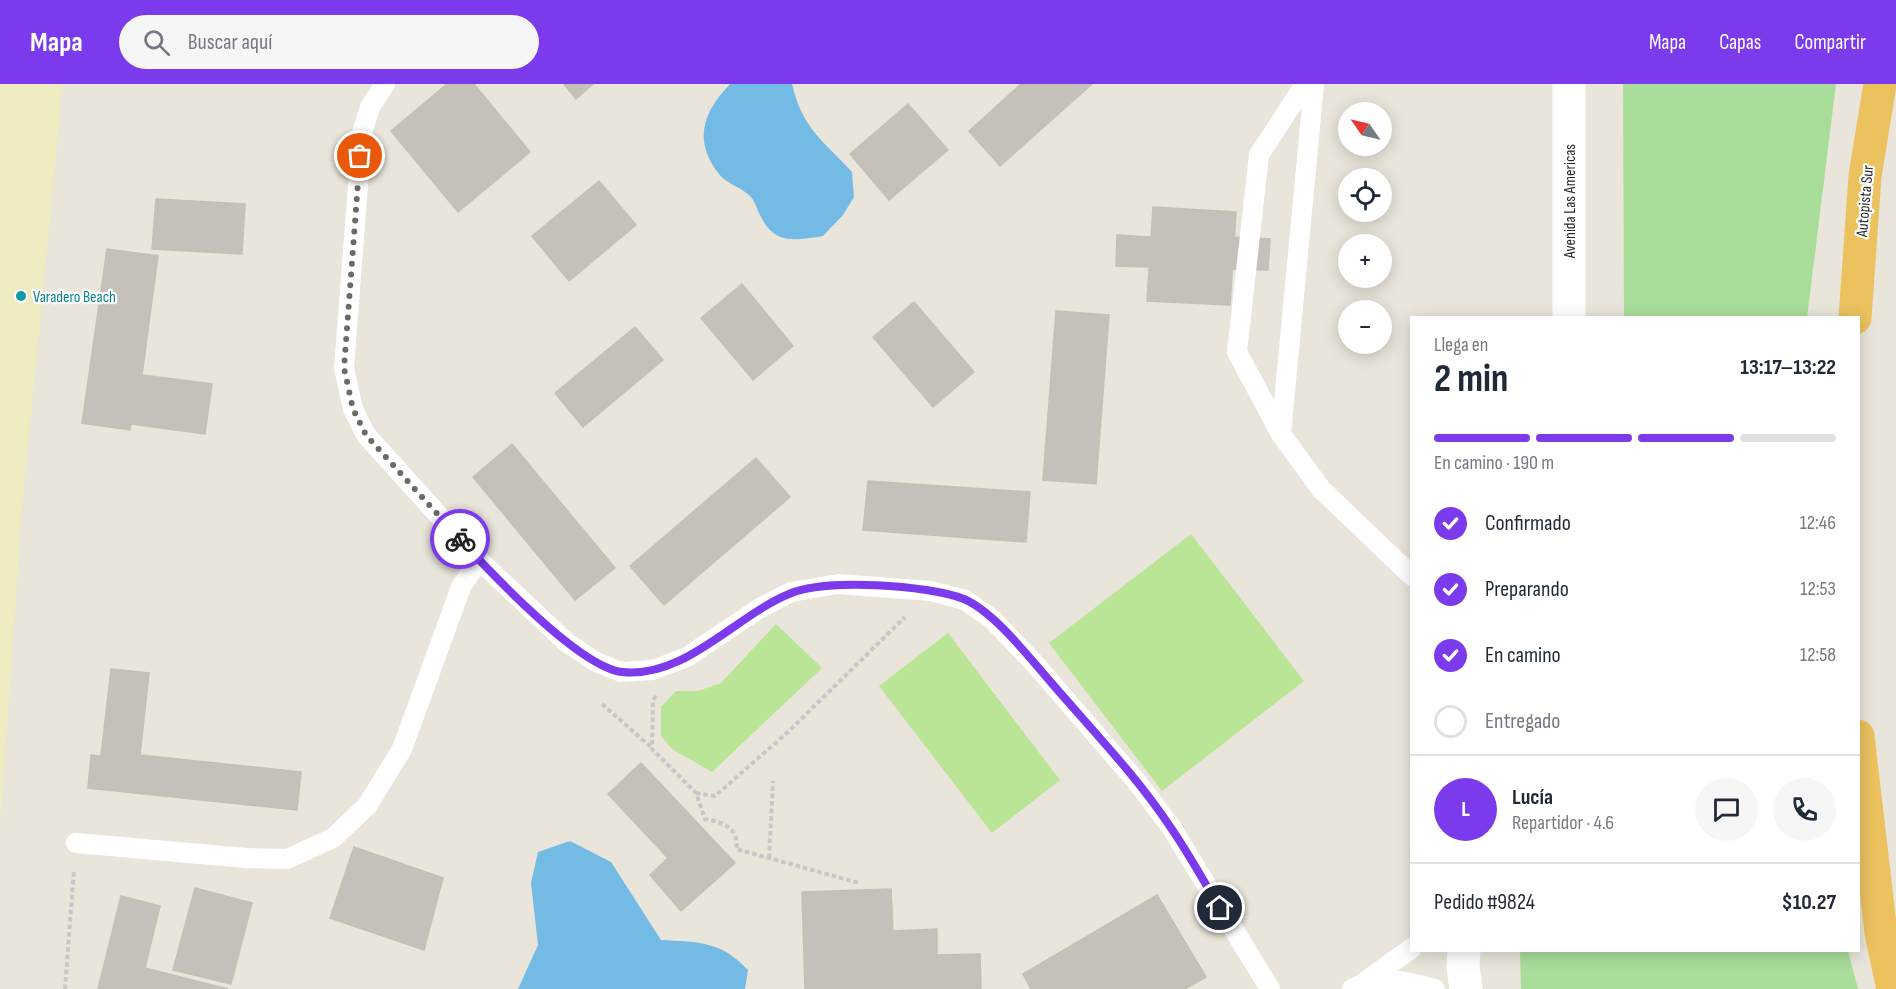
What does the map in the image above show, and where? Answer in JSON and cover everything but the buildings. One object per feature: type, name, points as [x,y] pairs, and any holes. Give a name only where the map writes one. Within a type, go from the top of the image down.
[{"type":"highway","name":"Autopista Sur","points":[[1855,316],[1866,176],[1880,84]]},
{"type":"highway","points":[[1860,753],[1881,933],[1893,989]]},
{"type":"street","name":"Avenida Las Americas","points":[[1569,84],[1569,316]]},
{"type":"street","points":[[1464,952],[1466,989]]},
{"type":"lane","points":[[384,84],[370,107],[362,133],[344,368],[353,409],[366,435],[479,560],[566,642],[596,662],[621,672],[653,670],[687,657],[760,608],[791,592],[838,584],[931,591],[965,600],[992,619],[1035,664],[1130,774],[1171,827],[1270,989]]},
{"type":"lane","points":[[1305,84],[1259,155],[1237,352],[1281,434],[1322,489],[1410,574]]},
{"type":"lane","points":[[1281,434],[1314,84]]},
{"type":"lane","points":[[76,843],[246,858],[287,859],[333,838],[367,806],[402,749],[461,586],[479,560]]},
{"type":"lane","points":[[1359,985],[1410,949]]},
{"type":"lane","points":[[1359,985],[1405,980],[1435,989]]},
{"type":"path","points":[[696,793],[715,796],[788,732],[931,591]]},
{"type":"path","points":[[652,749],[652,700],[670,679],[674,662]]},
{"type":"path","points":[[602,704],[696,793],[705,819],[723,823],[732,830],[738,841],[736,849],[859,883]]},
{"type":"path","points":[[768,858],[773,782]]},
{"type":"path","points":[[65,989],[76,843]]},
{"type":"green space","points":[[1623,84],[1836,84],[1807,316],[1624,316]]},
{"type":"green space","points":[[1191,534],[1304,681],[1162,791],[1049,643]]},
{"type":"green space","points":[[776,624],[822,668],[712,772],[672,749],[661,736],[661,707],[676,691],[698,691],[721,683]]},
{"type":"green space","points":[[948,633],[1060,780],[992,833],[879,686]]},
{"type":"green space","points":[[1520,952],[1848,952],[1858,989],[1521,989]]},
{"type":"sand","name":"Varadero Beach","points":[[0,84],[63,84],[22,508],[0,831]]},
{"type":"water","points":[[730,84],[792,84],[808,124],[852,172],[854,197],[843,215],[823,236],[786,239],[772,232],[751,197],[722,177],[711,161],[704,138],[705,126],[708,115]]},
{"type":"water","points":[[570,841],[611,862],[661,940],[709,945],[719,948],[738,960],[748,970],[745,989],[518,989],[538,945],[531,883],[538,852]]},
{"type":"way so far","points":[[360,156],[344,368],[353,409],[366,435],[460,539]]},
{"type":"place","name":"Varadero Beach","points":[[21,296]]},
{"type":"route","points":[[460,539],[479,560],[566,642],[596,662],[621,672],[653,670],[687,657],[760,608],[791,592],[838,584],[931,591],[965,600],[992,619],[1035,664],[1137,783],[1171,827],[1220,908]]}]
